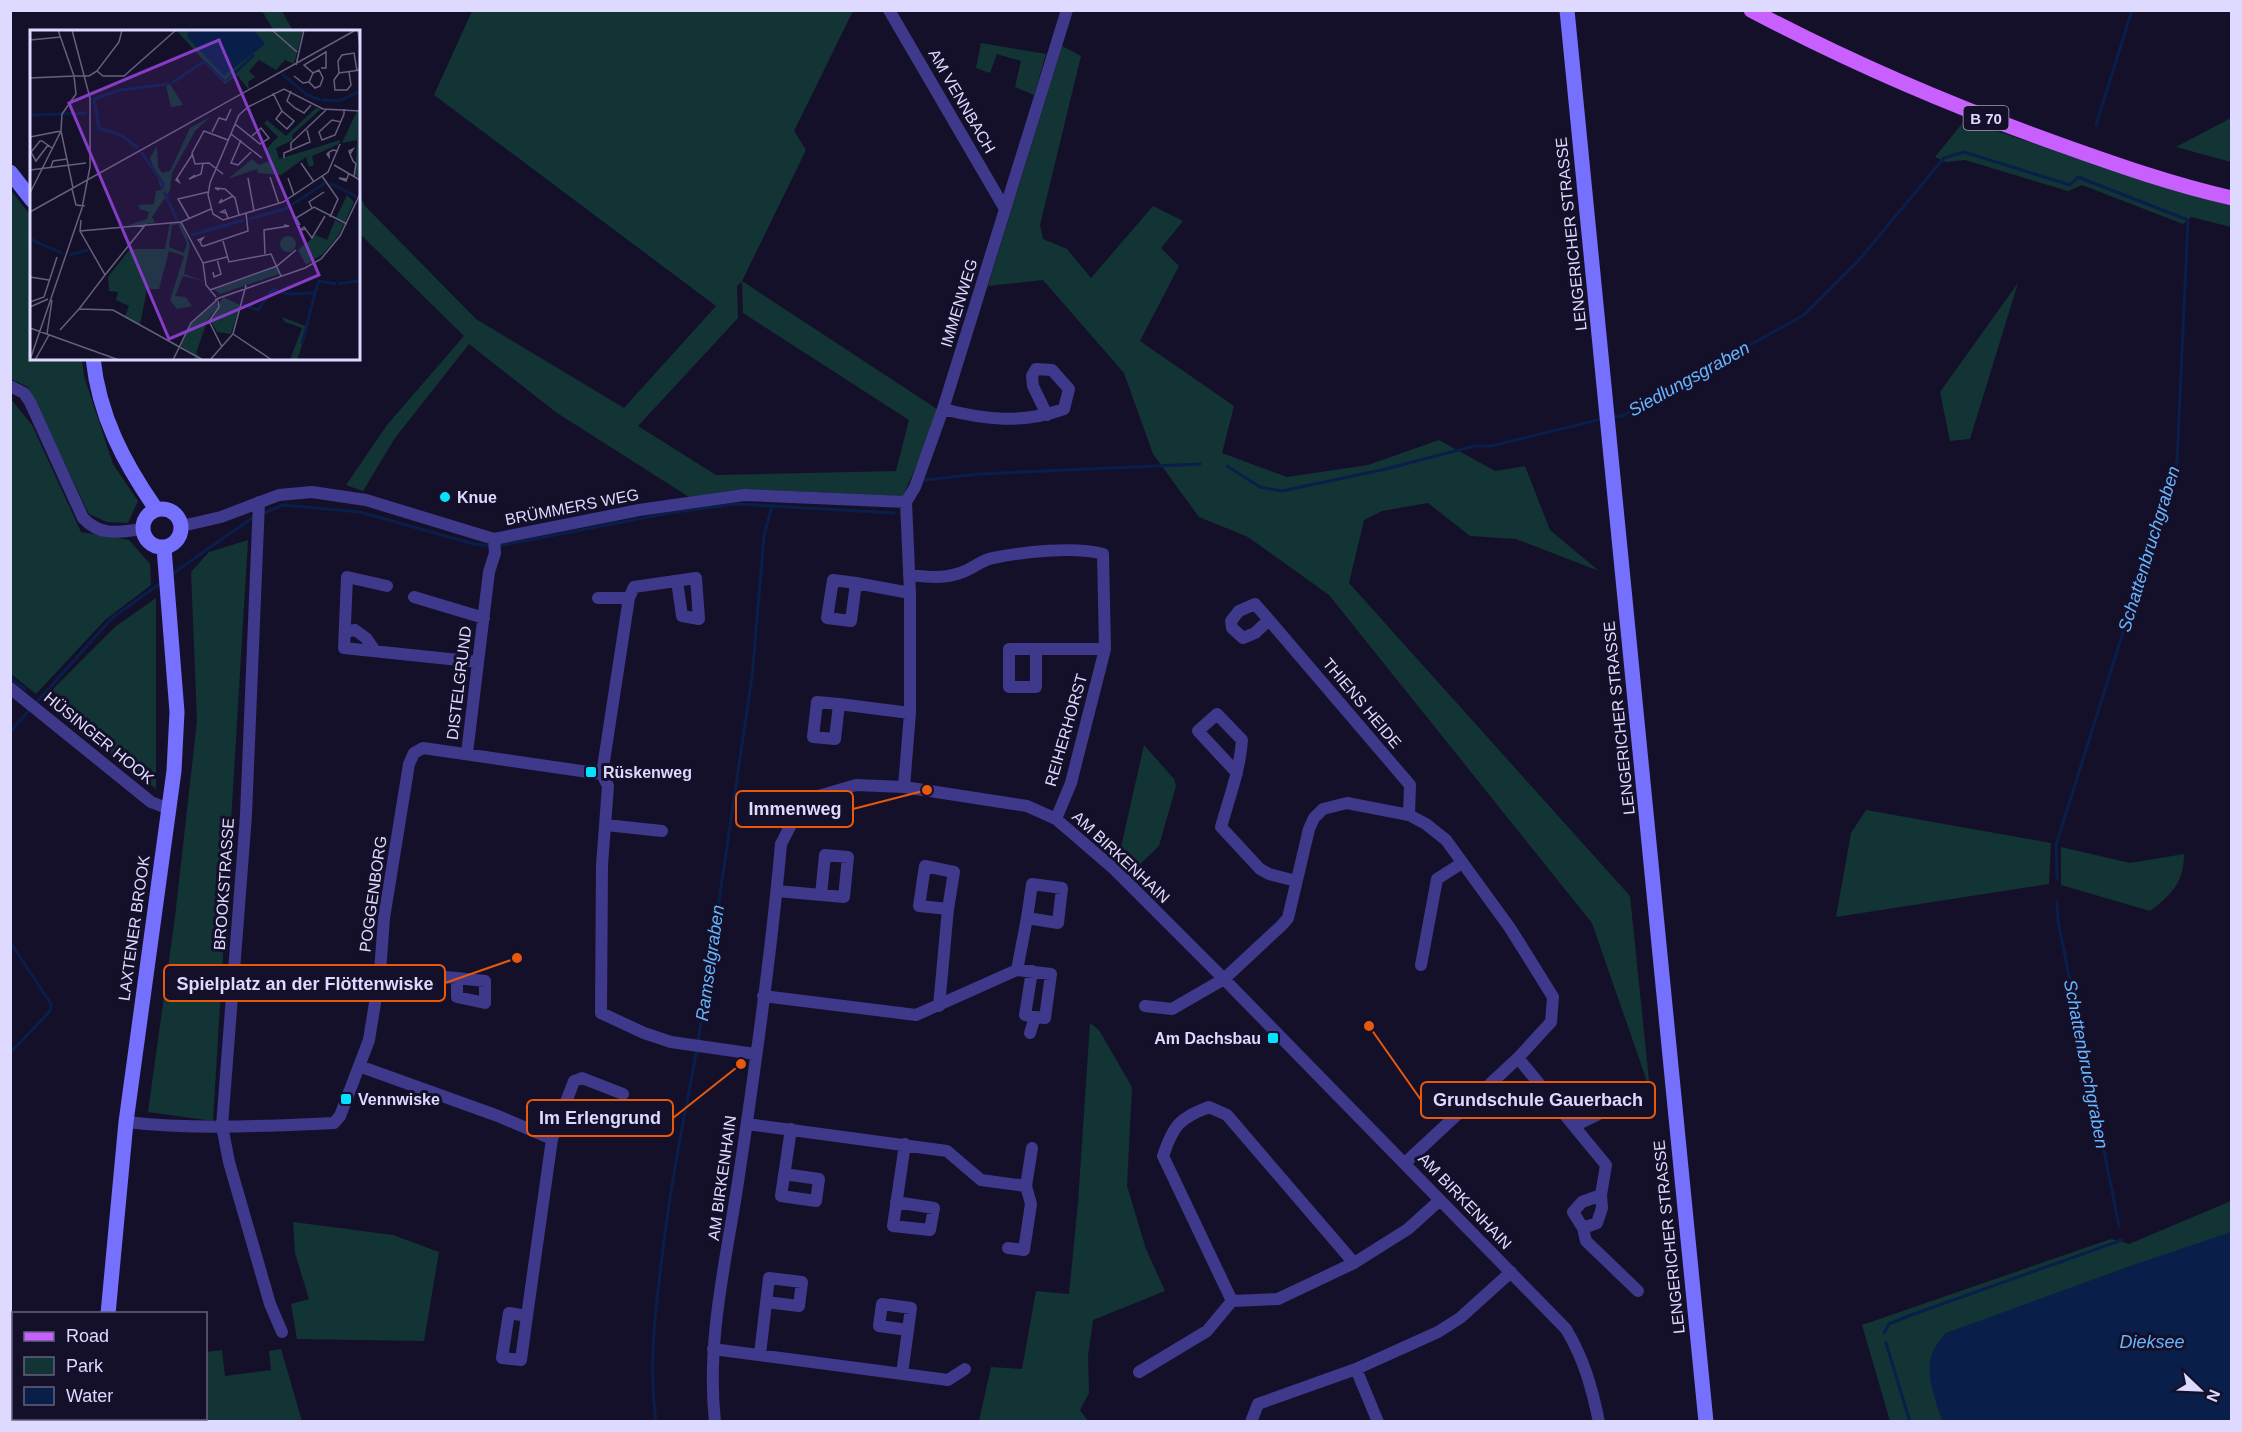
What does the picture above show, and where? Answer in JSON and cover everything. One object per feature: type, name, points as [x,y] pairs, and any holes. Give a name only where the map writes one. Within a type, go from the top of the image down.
[{"type":"main road","name":"LENGERICHER STRASSE","points":[[1567,10],[1706,1422]]},
{"type":"main road","name":"B 70","points":[[1751,10],[1908,87],[1988,119],[2106,161],[2232,198]]},
{"type":"main road","points":[[10,172],[30,197]]},
{"type":"main road","points":[[93,360],[96,385],[111,432],[135,480],[156,509]]},
{"type":"main road","points":[[156,509],[173,511],[182,526],[180,536],[174,544],[164,548],[149,543],[143,529],[149,514],[156,509]]},
{"type":"main road","name":"LAXTENER BROOK","points":[[108,1312],[126,1122],[169,809],[177,712],[164,548]]},
{"type":"street","name":"AM VENNBACH","points":[[889,10],[1005,209]]},
{"type":"street","name":"IMMENWEG","points":[[904,787],[910,712],[910,592],[906,502],[915,487],[943,409],[1067,10]]},
{"type":"street","points":[[10,386],[24,393],[30,402],[83,518],[93,528],[106,532],[143,529]]},
{"type":"street","points":[[943,409],[983,419],[1040,418],[1047,415]]},
{"type":"street","name":"BRÜMMERS WEG","points":[[182,526],[221,517],[279,495],[312,492],[356,498],[495,544],[639,510],[744,495],[906,502]]},
{"type":"street","name":"BROOKSTRASSE","points":[[260,504],[246,814],[222,1126],[229,1162],[270,1304],[282,1332]]},
{"type":"street","name":"DISTELGRUND","points":[[467,753],[489,572],[495,544]]},
{"type":"street","name":"REIHERHORST","points":[[909,575],[939,578],[960,573],[991,558],[1052,552],[1093,551],[1103,554],[1105,650],[1071,783],[1056,819]]},
{"type":"street","points":[[387,586],[347,577],[344,648],[478,662]]},
{"type":"street","points":[[677,580],[634,587],[629,598],[602,774],[608,786],[603,865],[601,1013],[670,1042],[755,1054]]},
{"type":"street","points":[[856,583],[910,592]]},
{"type":"street","name":"DISTELGRUND","points":[[414,597],[484,618]]},
{"type":"street","points":[[598,598],[629,598]]},
{"type":"street","name":"THIENS HEIDE","points":[[1269,620],[1410,785],[1409,815]]},
{"type":"street","name":"REIHERHORST","points":[[1036,649],[1105,650]]},
{"type":"street","name":"HÜSINGER HOOK","points":[[10,688],[151,802],[169,809]]},
{"type":"street","points":[[839,704],[910,712]]},
{"type":"street","points":[[1237,772],[1198,731],[1217,714],[1242,741],[1237,772],[1221,827],[1260,869],[1269,874],[1296,881]]},
{"type":"street","name":"POGGENBORG","points":[[126,1122],[222,1126],[334,1123],[340,1116],[369,1040],[380,972],[384,918],[409,764],[414,753],[423,748],[602,774]]},
{"type":"street","name":"AM BIRKENHAIN","points":[[715,1422],[713,1349],[747,1124],[781,844],[796,813],[815,797],[856,784],[904,787],[1027,806],[1056,819],[1113,869],[1224,979],[1566,1329],[1580,1353],[1599,1422]]},
{"type":"street","points":[[1145,1006],[1172,1010],[1224,979],[1288,918],[1309,829],[1314,818],[1323,809],[1347,803],[1409,815],[1426,824],[1446,840],[1510,928],[1553,997],[1551,1022],[1518,1058],[1405,1163]]},
{"type":"street","points":[[606,825],[662,831]]},
{"type":"street","points":[[1421,965],[1437,879],[1462,863]]},
{"type":"street","points":[[777,891],[821,895]]},
{"type":"street","points":[[939,1006],[948,909]]},
{"type":"street","points":[[1017,970],[1027,918]]},
{"type":"street","points":[[763,996],[916,1015],[1017,970],[1032,971],[1051,974],[1045,1018],[1025,1015],[1032,971]]},
{"type":"street","points":[[380,972],[457,978]]},
{"type":"street","points":[[1030,1033],[1035,1017]]},
{"type":"street","points":[[1518,1058],[1606,1165],[1601,1195],[1602,1208],[1597,1223],[1583,1228]]},
{"type":"street","points":[[359,1066],[510,1120],[552,1139]]},
{"type":"street","points":[[527,1316],[552,1139],[574,1081],[582,1077],[623,1094]]},
{"type":"street","points":[[1574,1126],[1635,1096]]},
{"type":"street","points":[[1232,1301],[1163,1156],[1171,1131],[1188,1115],[1209,1107],[1227,1115],[1354,1263]]},
{"type":"street","points":[[747,1124],[947,1151],[981,1180],[1026,1186]]},
{"type":"street","points":[[784,1174],[791,1129]]},
{"type":"street","points":[[896,1202],[904,1144]]},
{"type":"street","points":[[1008,1248],[1024,1250],[1030,1204],[1026,1186],[1032,1148]]},
{"type":"street","points":[[1601,1195],[1582,1202],[1573,1212],[1583,1228],[1586,1241],[1638,1291]]},
{"type":"street","points":[[1139,1372],[1207,1331],[1232,1301],[1278,1299],[1354,1263],[1408,1229],[1440,1200]]},
{"type":"street","points":[[1251,1422],[1258,1404],[1356,1369],[1453,1323],[1511,1272]]},
{"type":"street","points":[[760,1354],[766,1302]]},
{"type":"street","points":[[902,1374],[908,1330]]},
{"type":"street","points":[[713,1349],[948,1380],[965,1369]]},
{"type":"street","points":[[1356,1369],[1378,1422]]},
{"type":"green space","points":[[262,11],[282,11],[292,30],[273,30]]},
{"type":"green space","points":[[472,11],[853,11],[794,131],[806,150],[742,281],[940,411],[903,496],[742,489],[689,497],[557,413],[469,344],[395,438],[363,491],[346,485],[387,425],[464,336],[360,234],[360,196],[365,206],[476,319],[624,408],[716,306],[434,95]],"holes":[[[742,282],[743,313],[909,420],[896,471],[716,475],[638,426],[738,318],[737,286]]]},
{"type":"green space","points":[[981,43],[1046,54],[1034,95],[1015,87],[1021,61],[997,54],[990,73],[976,68]]},
{"type":"green space","points":[[1062,46],[1081,56],[1040,225],[1043,239],[1067,249],[1091,278],[1153,206],[1183,221],[1161,248],[1179,266],[1140,341],[1234,406],[1222,453],[1287,477],[1368,465],[1439,440],[1495,471],[1525,466],[1550,530],[1599,571],[1516,539],[1470,536],[1428,503],[1382,511],[1364,520],[1349,583],[1630,896],[1650,1090],[1592,923],[1329,595],[1248,537],[1199,517],[1153,454],[1124,373],[1043,280],[988,286]]},
{"type":"green space","points":[[2231,118],[2231,162],[2176,147]]},
{"type":"green space","points":[[1965,120],[2073,157],[2231,200],[2231,227],[2191,217],[2183,224],[2082,185],[2068,191],[1965,160],[1946,162],[1935,157]]},
{"type":"green space","points":[[10,189],[30,215],[30,360],[82,360],[84,376],[113,464],[138,501],[128,523],[107,522],[89,514],[28,387],[11,379]]},
{"type":"green space","points":[[2018,283],[1970,439],[1950,441],[1940,392]]},
{"type":"green space","points":[[10,398],[32,425],[81,532],[129,540],[150,564],[151,585],[105,620],[36,694],[11,674]]},
{"type":"green space","points":[[248,540],[213,1121],[148,1112],[175,917],[197,721],[191,572],[209,552]]},
{"type":"green space","points":[[156,598],[156,789],[43,699],[115,627]]},
{"type":"green space","points":[[1144,745],[1174,779],[1176,786],[1159,846],[1134,870],[1119,856]]},
{"type":"green space","points":[[1866,810],[2051,843],[2049,884],[1836,917],[1851,833]]},
{"type":"green space","points":[[2061,847],[2130,863],[2184,854],[2182,873],[2170,894],[2150,911],[2061,885]]},
{"type":"green space","points":[[1090,1023],[1099,1030],[1132,1087],[1127,1186],[1146,1249],[1165,1291],[1093,1320],[1088,1356],[1089,1393],[1080,1410],[1088,1421],[979,1421],[991,1367],[1022,1369],[1036,1291],[1069,1294],[1078,1202]]},
{"type":"green space","name":"Dieksee","points":[[2231,1201],[2231,1421],[1890,1421],[1862,1325],[2111,1239],[2129,1244]]},
{"type":"green space","points":[[293,1222],[393,1235],[439,1252],[424,1341],[297,1339],[291,1304],[309,1299],[295,1253]]},
{"type":"green space","points":[[281,1349],[302,1421],[133,1421],[207,1420],[207,1352],[222,1350],[225,1376],[271,1370],[269,1351]]},
{"type":"water","name":"Dieksee","points":[[2231,1232],[2231,1421],[1942,1421],[1931,1386],[1930,1364],[1937,1343],[1946,1333]]},
{"type":"waterway","name":"Schattenbruchgraben","points":[[2096,125],[2132,10]]},
{"type":"waterway","name":"Schattenbruchgraben","points":[[1612,417],[1622,416],[1804,315],[1858,261],[1944,158],[1964,152],[2070,185],[2078,177],[2188,220],[2177,461],[2056,845],[2057,878]]},
{"type":"waterway","name":"Siedlungsgraben","points":[[1227,466],[1260,487],[1282,491],[1386,469],[1474,446],[1491,446],[1602,419]]},
{"type":"waterway","points":[[925,480],[979,474],[1200,464]]},
{"type":"waterway","points":[[498,546],[675,512],[737,504],[894,513]]},
{"type":"waterway","points":[[261,514],[283,505],[360,512],[474,544],[491,546]]},
{"type":"waterway","name":"Ramselgraben","points":[[698,1043],[752,677],[764,536],[772,506]]},
{"type":"waterway","points":[[172,574],[255,516]]},
{"type":"waterway","points":[[36,703],[112,618],[162,582]]},
{"type":"waterway","points":[[10,678],[25,689]]},
{"type":"waterway","points":[[10,732],[31,708]]},
{"type":"waterway","name":"Schattenbruchgraben","points":[[2057,902],[2058,921],[2119,1226]]},
{"type":"waterway","points":[[10,942],[51,1004],[50,1011],[10,1053]]},
{"type":"waterway","name":"Ramselgraben","points":[[656,1422],[653,1363],[656,1306],[672,1185],[697,1049]]},
{"type":"waterway","points":[[1884,1333],[1889,1324],[1911,1315],[2122,1240]]},
{"type":"waterway","points":[[1886,1343],[1910,1422]]},
{"type":"place","name":"Knue","points":[[445,497]]},
{"type":"place","name":"Rüskenweg","points":[[591,772]]},
{"type":"place","name":"Immenweg","points":[[927,790]]},
{"type":"place","name":"Spielplatz an der Flöttenwiske","points":[[517,958]]},
{"type":"place","name":"Grundschule Gauerbach","points":[[1369,1026]]},
{"type":"place","name":"Am Dachsbau","points":[[1273,1038]]},
{"type":"place","name":"Im Erlengrund","points":[[741,1064]]},
{"type":"place","name":"Vennwiske","points":[[346,1099]]}]
